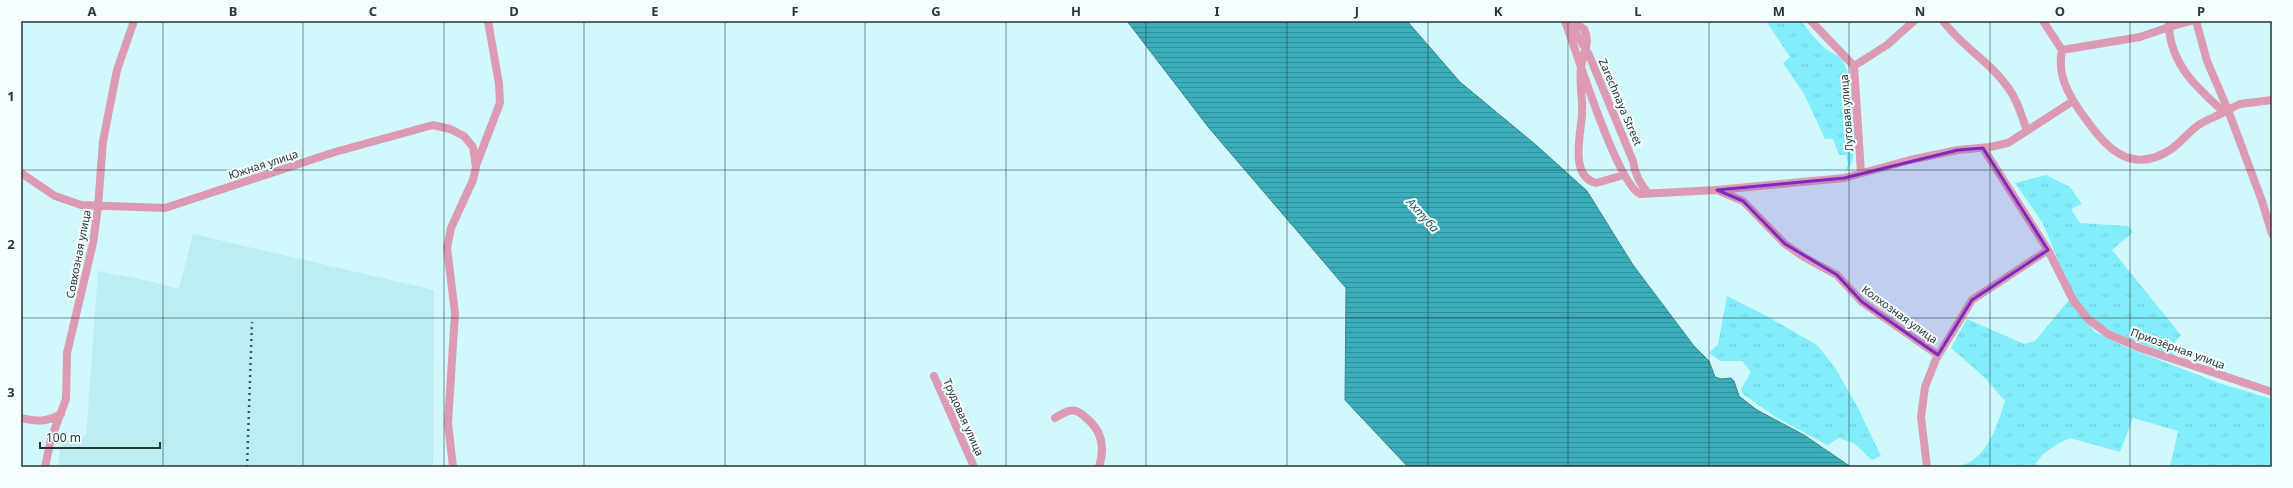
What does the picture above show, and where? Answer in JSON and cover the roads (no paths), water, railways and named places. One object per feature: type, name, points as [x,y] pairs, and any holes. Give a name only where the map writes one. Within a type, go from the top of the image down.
[{"type":"street","name":"Совхозная улица","points":[[45,467],[51,439],[66,399],[67,353],[87,271],[98,207],[102,141],[117,70],[134,21]]},
{"type":"street","points":[[453,467],[448,422],[455,313],[447,248],[451,228],[473,180],[476,167],[500,103],[499,84],[488,21]]},
{"type":"street","points":[[1565,21],[1600,122],[1624,175],[1637,193],[1643,195],[1648,193]]},
{"type":"street","name":"Zarechnaya Street","points":[[1570,21],[1586,49],[1622,133],[1633,161],[1635,172],[1640,183],[1648,193]]},
{"type":"street","name":"Луговая улица","points":[[1811,21],[1854,66],[1860,137],[1861,173]]},
{"type":"street","points":[[1854,66],[1887,45],[1914,21]]},
{"type":"street","points":[[1943,21],[1975,55],[1994,70],[2010,89],[2027,131]]},
{"type":"street","points":[[2043,21],[2062,50],[2060,64],[2061,76],[2073,101],[2098,136],[2108,146],[2124,157],[2138,160],[2148,159],[2170,150],[2202,123],[2240,104],[2272,100]]},
{"type":"street","points":[[2062,50],[2140,37],[2169,24],[2191,21]]},
{"type":"street","points":[[2196,21],[2207,62],[2262,201],[2272,234]]},
{"type":"street","points":[[2169,24],[2171,45],[2189,80],[2226,111]]},
{"type":"street","points":[[1586,49],[1581,66],[1580,167],[1587,179],[1596,183],[1624,175]]},
{"type":"street","name":"Колхозная улица","points":[[1648,193],[1717,190],[1733,187],[1844,178],[1924,157],[1958,150],[1983,148],[2008,143],[2073,101]]},
{"type":"street","name":"Южная улица","points":[[21,173],[55,196],[68,201],[98,207],[165,208],[335,152],[433,125],[459,132],[469,140],[476,158],[476,167]]},
{"type":"street","points":[[1983,148],[2048,250]]},
{"type":"street","name":"Колхозная улица","points":[[1717,190],[1743,201],[1785,244],[1838,275],[1862,302],[1938,355]]},
{"type":"street","name":"Колхозная улица","points":[[1927,467],[1921,416],[1931,369],[1938,355],[1972,300],[2048,250]]},
{"type":"street","name":"Приозёрная улица","points":[[2048,250],[2073,300],[2088,319],[2108,334],[2140,348],[2272,392]]},
{"type":"street","name":"Трудовая улица","points":[[934,376],[974,467]]},
{"type":"street","points":[[1055,418],[1068,411],[1074,410],[1090,421],[1096,428],[1102,442],[1099,467]]},
{"type":"street","points":[[21,418],[31,420],[48,420],[61,414]]},
{"type":"water","name":"Ахтуба","points":[[1127,21],[1407,21],[1460,82],[1536,145],[1587,191],[1633,265],[1694,346],[1709,361],[1715,377],[1721,379],[1731,378],[1734,381],[1739,396],[1757,410],[1804,435],[1851,467],[1408,467],[1345,400],[1346,288],[1209,128]]},
{"type":"railway","points":[[247,467],[252,322]]}]
